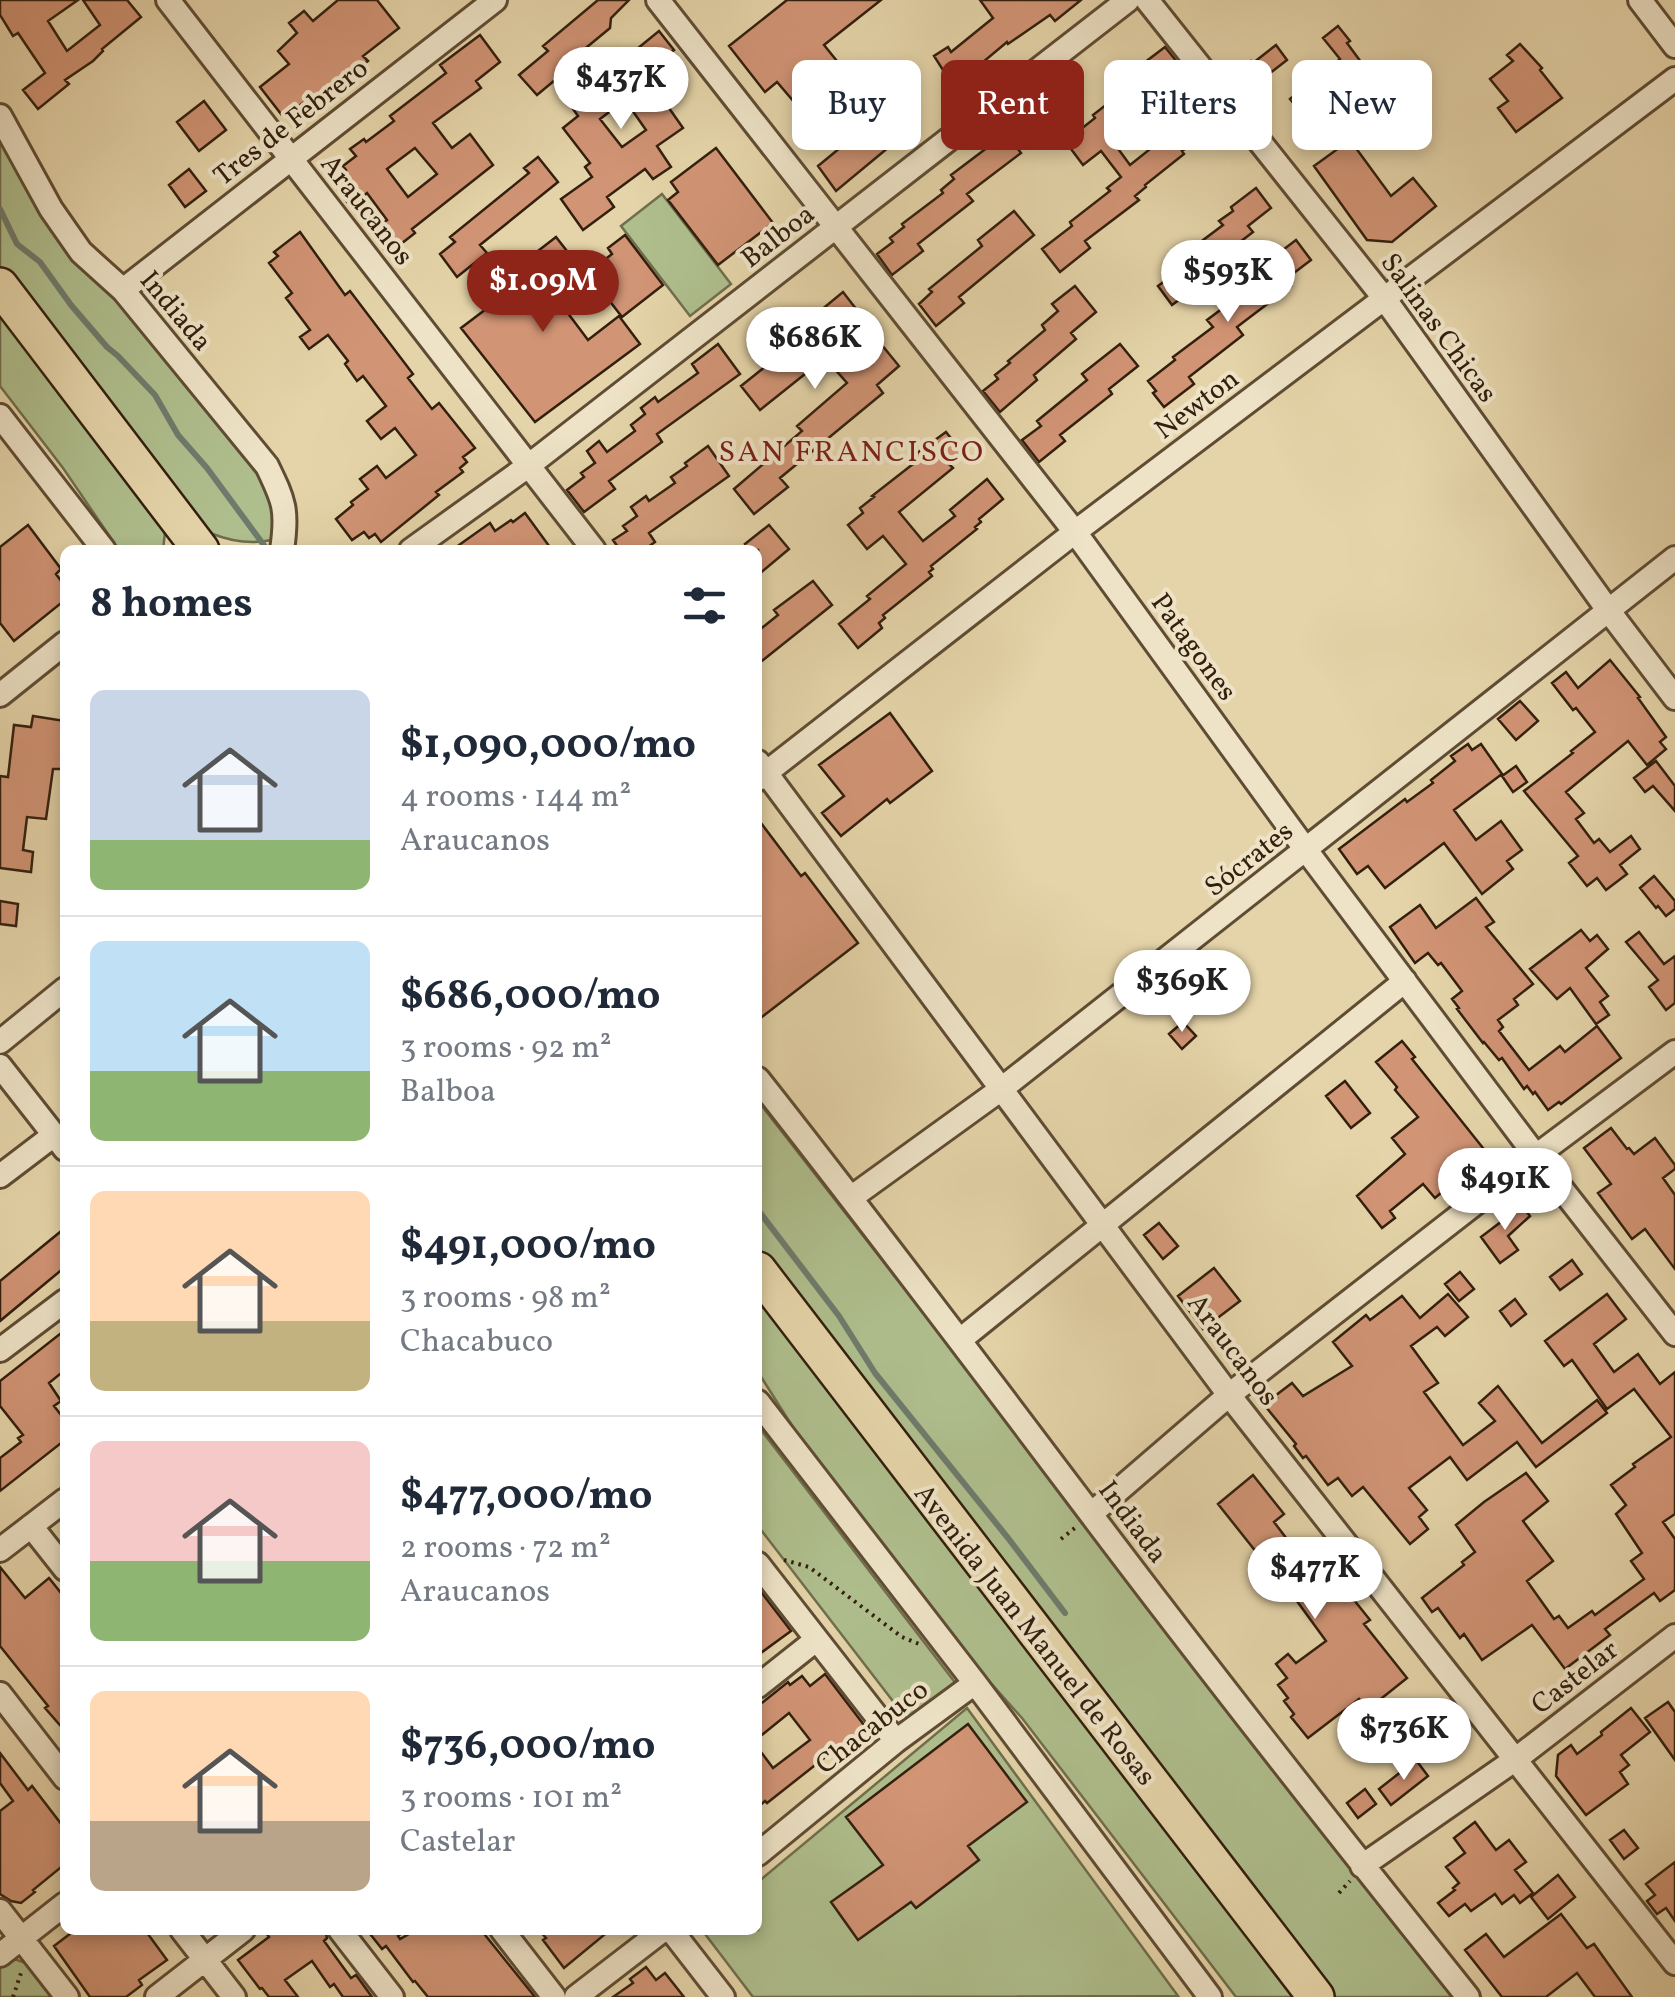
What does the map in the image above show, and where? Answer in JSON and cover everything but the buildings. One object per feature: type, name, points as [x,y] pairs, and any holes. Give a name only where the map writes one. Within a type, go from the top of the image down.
[{"type":"main road","points":[[0,289],[197,545]]},
{"type":"main road","name":"Avenida Juan Manuel de Rosas","points":[[762,1275],[1316,1997]]},
{"type":"street","name":"Araucanos","points":[[168,0],[590,545]]},
{"type":"street","name":"Tres de Febrero","points":[[122,290],[495,0]]},
{"type":"street","name":"Patagones","points":[[658,0],[1075,532],[1306,850],[1675,1334]]},
{"type":"street","name":"Balboa","points":[[418,545],[528,466],[1128,0]]},
{"type":"street","name":"Salinas Chicas","points":[[1147,0],[1384,298],[1675,698]]},
{"type":"street","points":[[1640,0],[1675,46]]},
{"type":"street","name":"Newton","points":[[762,770],[1675,79]]},
{"type":"street","name":"Indiada","points":[[0,116],[51,209],[80,252],[122,290],[267,466],[281,496],[286,522],[283,545]]},
{"type":"street","points":[[0,416],[100,545]]},
{"type":"street","name":"Sócrates","points":[[852,1198],[1000,1090],[1675,558]]},
{"type":"street","points":[[0,695],[60,647]]},
{"type":"street","name":"Araucanos","points":[[762,775],[1230,1394],[1675,1963]]},
{"type":"street","points":[[960,1340],[1405,981]]},
{"type":"street","points":[[0,1042],[60,993]]},
{"type":"street","points":[[1091,1514],[1230,1394],[1675,1052]]},
{"type":"street","points":[[0,1066],[59,1142],[0,1176]]},
{"type":"street","name":"Indiada","points":[[762,1084],[1362,1866],[1468,1997]]},
{"type":"street","points":[[0,1350],[60,1305]]},
{"type":"street","points":[[762,1407],[975,1683],[1198,1992]]},
{"type":"street","points":[[0,1550],[60,1504]]},
{"type":"street","points":[[31,1526],[60,1563]]},
{"type":"street","points":[[766,1561],[816,1640],[896,1742]]},
{"type":"street","name":"Castelar","points":[[1362,1866],[1516,1759],[1675,1636]]},
{"type":"street","points":[[762,1683],[816,1640]]},
{"type":"street","name":"Chacabuco","points":[[762,1851],[975,1683]]},
{"type":"street","points":[[0,1694],[60,1772]]},
{"type":"street","points":[[0,1955],[60,1908]]},
{"type":"street","points":[[0,1911],[67,1997]]},
{"type":"street","points":[[186,1935],[234,1997]]},
{"type":"street","points":[[157,1997],[238,1935]]},
{"type":"street","points":[[344,1935],[392,1997]]},
{"type":"street","points":[[506,1935],[554,1997]]},
{"type":"street","points":[[576,1997],[657,1935]]},
{"type":"street","points":[[675,1935],[723,1997]]},
{"type":"path","points":[[766,1561],[809,1567],[902,1637],[956,1658]]},
{"type":"green space","points":[[0,130],[110,292],[249,450],[275,503],[275,532],[271,540],[240,541],[210,533],[0,268]]},
{"type":"green space","points":[[662,194],[731,284],[690,316],[621,226]]},
{"type":"green space","points":[[0,314],[163,516],[164,545],[116,545],[0,386]]},
{"type":"green space","points":[[762,1106],[1457,1997],[1333,1997],[762,1257]]},
{"type":"green space","points":[[762,1302],[1294,1997],[1236,1997],[1022,1718],[965,1654],[810,1454],[762,1378]]},
{"type":"green space","points":[[762,1431],[957,1685],[909,1722],[762,1531]]},
{"type":"green space","points":[[967,1708],[1178,1996],[753,1997],[706,1935],[762,1935],[762,1879]]},
{"type":"green space","points":[[14,1959],[26,1963],[52,1997],[0,1997],[0,1966]]},
{"type":"waterway","points":[[0,209],[17,244],[40,262],[107,347],[155,395],[178,435],[264,545]]},
{"type":"waterway","points":[[762,1215],[839,1316],[875,1373],[1065,1613]]},
{"type":"district","name":"SAN FRANCISCO","points":[[852,451]]}]
